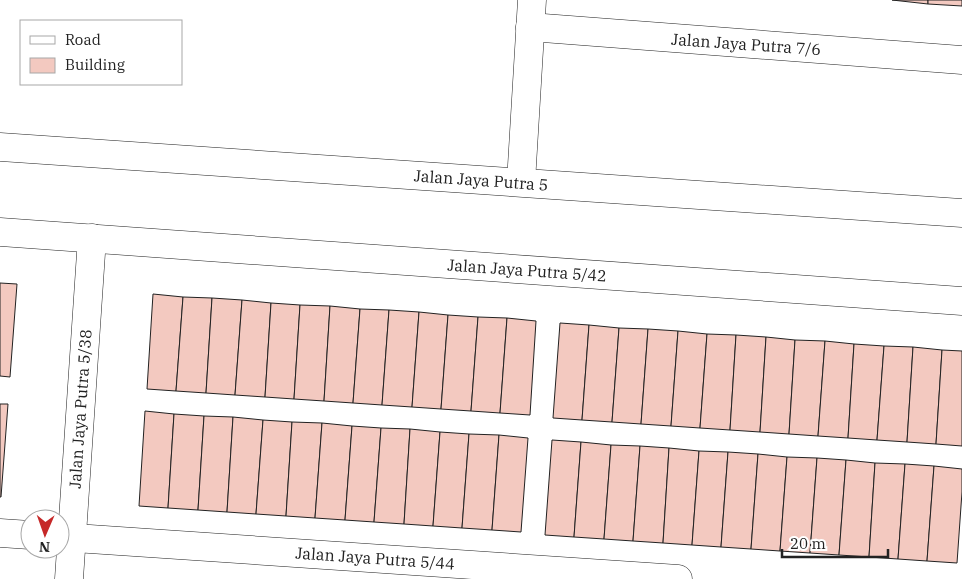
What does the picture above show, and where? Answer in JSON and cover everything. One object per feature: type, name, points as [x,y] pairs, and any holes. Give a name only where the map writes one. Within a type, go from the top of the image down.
[{"type":"street","points":[[521,182],[532,0]]},
{"type":"street","name":"Jalan Jaya Putra 7/6","points":[[530,27],[962,60]]},
{"type":"street","name":"Jalan Jaya Putra 5","points":[[0,146],[962,213]]},
{"type":"street","name":"Jalan Jaya Putra 5/42","points":[[0,232],[962,301]]},
{"type":"street","name":"Jalan Jaya Putra 5/38","points":[[68,509],[92,238]]},
{"type":"street","points":[[0,533],[20,534]]},
{"type":"street","name":"Jalan Jaya Putra 5/44","points":[[70,537],[678,579]]},
{"type":"street","name":"Jalan Jaya Putra 5/38","points":[[68,559],[69,579]]},
{"type":"building","points":[[892,0],[928,0],[928,4]]},
{"type":"building","points":[[928,0],[962,0],[962,6],[928,4]]},
{"type":"building","points":[[0,283],[17,284],[10,377],[0,376]]},
{"type":"building","points":[[153,294],[183,297],[176,391],[147,389]]},
{"type":"building","points":[[183,297],[212,298],[206,393],[176,391]]},
{"type":"building","points":[[212,298],[242,300],[235,395],[206,393]]},
{"type":"building","points":[[242,300],[271,303],[265,397],[235,395]]},
{"type":"building","points":[[271,303],[300,305],[294,399],[265,397]]},
{"type":"building","points":[[300,305],[330,306],[324,401],[294,399]]},
{"type":"building","points":[[330,306],[360,309],[353,403],[324,401]]},
{"type":"building","points":[[360,309],[389,310],[382,405],[353,403]]},
{"type":"building","points":[[389,310],[419,312],[412,407],[382,405]]},
{"type":"building","points":[[419,312],[448,315],[441,409],[412,407]]},
{"type":"building","points":[[448,315],[478,317],[471,411],[441,409]]},
{"type":"building","points":[[478,317],[507,318],[500,413],[471,411]]},
{"type":"building","points":[[507,318],[536,321],[530,415],[500,413]]},
{"type":"building","points":[[560,323],[589,325],[582,420],[553,418]]},
{"type":"building","points":[[589,325],[619,328],[612,422],[582,420]]},
{"type":"building","points":[[619,328],[648,329],[641,424],[612,422]]},
{"type":"building","points":[[648,329],[678,331],[671,426],[641,424]]},
{"type":"building","points":[[678,331],[707,334],[700,428],[671,426]]},
{"type":"building","points":[[707,334],[736,335],[730,430],[700,428]]},
{"type":"building","points":[[736,335],[766,337],[760,432],[730,430]]},
{"type":"building","points":[[766,337],[795,340],[789,434],[760,432]]},
{"type":"building","points":[[795,340],[825,341],[818,436],[789,434]]},
{"type":"building","points":[[825,341],[854,344],[848,438],[818,436]]},
{"type":"building","points":[[854,344],[884,346],[877,440],[848,438]]},
{"type":"building","points":[[884,346],[913,347],[907,442],[877,440]]},
{"type":"building","points":[[913,347],[942,350],[936,444],[907,442]]},
{"type":"building","points":[[942,350],[962,351],[962,446],[936,444]]},
{"type":"building","points":[[0,404],[8,404],[1,497],[0,497]]},
{"type":"building","points":[[145,411],[174,414],[168,508],[139,506]]},
{"type":"building","points":[[174,414],[204,416],[198,510],[168,508]]},
{"type":"building","points":[[204,416],[233,417],[227,512],[198,510]]},
{"type":"building","points":[[233,417],[263,420],[256,514],[227,512]]},
{"type":"building","points":[[263,420],[292,422],[286,516],[256,514]]},
{"type":"building","points":[[292,422],[322,423],[315,518],[286,516]]},
{"type":"building","points":[[322,423],[352,426],[345,520],[315,518]]},
{"type":"building","points":[[352,426],[381,428],[374,522],[345,520]]},
{"type":"building","points":[[381,428],[410,429],[404,524],[374,522]]},
{"type":"building","points":[[410,429],[440,432],[433,526],[404,524]]},
{"type":"building","points":[[440,432],[469,434],[462,528],[433,526]]},
{"type":"building","points":[[469,434],[499,435],[492,530],[462,528]]},
{"type":"building","points":[[499,435],[528,438],[521,532],[492,530]]},
{"type":"building","points":[[552,440],[581,442],[574,537],[545,535]]},
{"type":"building","points":[[581,442],[611,445],[604,539],[574,537]]},
{"type":"building","points":[[611,445],[640,446],[633,541],[604,539]]},
{"type":"building","points":[[640,446],[669,448],[663,543],[633,541]]},
{"type":"building","points":[[669,448],[699,451],[692,545],[663,543]]},
{"type":"building","points":[[699,451],[728,452],[721,547],[692,545]]},
{"type":"building","points":[[728,452],[758,454],[751,549],[721,547]]},
{"type":"building","points":[[758,454],[787,457],[780,551],[751,549]]},
{"type":"building","points":[[787,457],[817,458],[810,553],[780,551]]},
{"type":"building","points":[[817,458],[846,460],[839,555],[810,553]]},
{"type":"building","points":[[846,460],[875,463],[869,557],[839,555]]},
{"type":"building","points":[[875,463],[905,464],[898,559],[869,557]]},
{"type":"building","points":[[905,464],[934,466],[927,561],[898,559]]},
{"type":"building","points":[[934,466],[962,469],[957,563],[927,561]]}]
